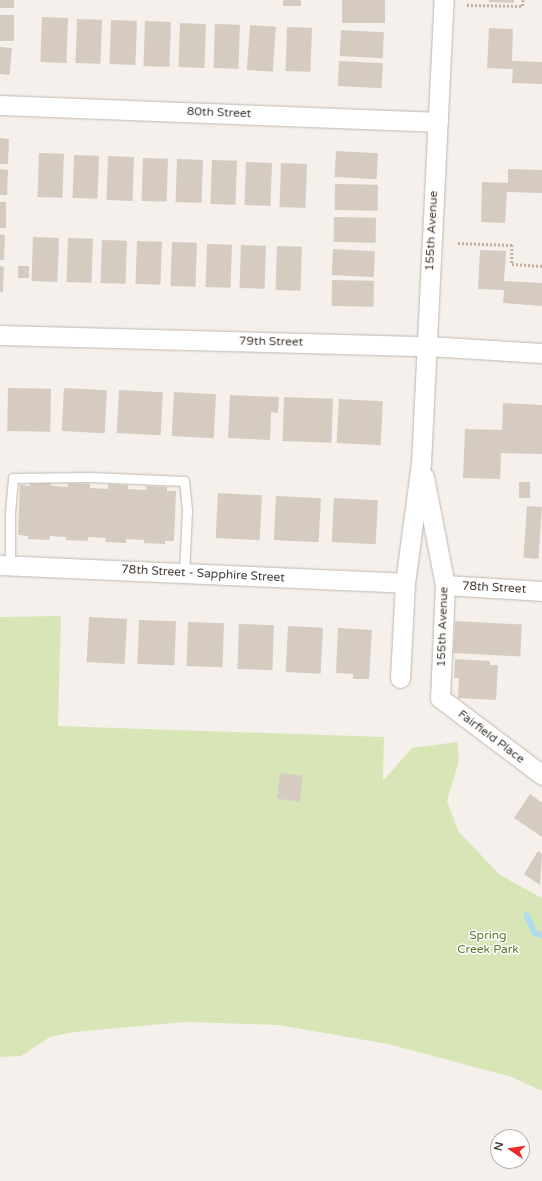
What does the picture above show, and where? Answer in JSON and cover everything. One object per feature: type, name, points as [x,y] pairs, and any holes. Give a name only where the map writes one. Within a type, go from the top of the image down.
[{"type":"street","name":"155th Avenue","points":[[400,678],[405,583],[421,463],[444,0]]},
{"type":"street","name":"80th Street","points":[[0,105],[438,122]]},
{"type":"street","name":"79th Street","points":[[0,335],[427,346],[542,352]]},
{"type":"street","name":"155th Avenue","points":[[421,463],[445,585],[440,698]]},
{"type":"street","name":"78th Street - Sapphire Street","points":[[5,565],[405,583]]},
{"type":"street","name":"78th Street","points":[[445,585],[542,591]]},
{"type":"street","name":"Fairfield Place","points":[[440,698],[542,775]]},
{"type":"lane","points":[[5,565],[13,478],[90,477],[184,481],[187,511],[184,573]]},
{"type":"path","points":[[468,5],[522,6],[523,0]]},
{"type":"path","points":[[458,243],[512,245],[512,264],[542,266]]},
{"type":"green space","name":"Spring Creek Park","points":[[61,616],[58,726],[384,737],[383,781],[412,748],[457,742],[459,760],[447,801],[459,832],[500,875],[542,898],[542,1091],[512,1077],[388,1044],[278,1025],[186,1022],[74,1032],[50,1037],[21,1056],[0,1057],[0,617]]},
{"type":"building","points":[[0,0],[14,0],[14,8],[0,8]]},
{"type":"building","points":[[283,0],[301,0],[301,6],[283,6]]},
{"type":"building","points":[[342,0],[385,0],[385,23],[342,23]]},
{"type":"building","points":[[489,0],[514,0],[514,3],[489,2]]},
{"type":"building","points":[[0,15],[14,15],[14,41],[0,41]]},
{"type":"building","points":[[42,17],[68,18],[66,63],[40,62]]},
{"type":"building","points":[[77,19],[102,20],[100,64],[75,63]]},
{"type":"building","points":[[111,20],[137,21],[135,65],[109,64]]},
{"type":"building","points":[[145,21],[171,22],[169,67],[143,66]]},
{"type":"building","points":[[180,23],[206,24],[204,68],[178,67]]},
{"type":"building","points":[[215,24],[240,25],[238,69],[213,68]]},
{"type":"building","points":[[250,25],[276,27],[273,72],[247,70]]},
{"type":"building","points":[[287,27],[312,28],[310,72],[285,71]]},
{"type":"building","points":[[489,28],[513,29],[512,61],[542,62],[542,84],[512,83],[513,69],[487,68]]},
{"type":"building","points":[[341,30],[384,32],[383,58],[340,56]]},
{"type":"building","points":[[0,47],[12,48],[10,75],[0,74]]},
{"type":"building","points":[[339,61],[383,63],[382,88],[338,86]]},
{"type":"building","points":[[0,138],[9,139],[8,164],[0,164]]},
{"type":"building","points":[[336,151],[378,153],[377,179],[335,177]]},
{"type":"building","points":[[39,153],[64,154],[62,198],[37,197]]},
{"type":"building","points":[[74,155],[99,156],[97,199],[72,198]]},
{"type":"building","points":[[108,156],[134,157],[132,201],[106,200]]},
{"type":"building","points":[[143,158],[168,159],[166,202],[141,201]]},
{"type":"building","points":[[177,159],[203,160],[201,203],[175,202]]},
{"type":"building","points":[[212,160],[237,161],[235,205],[210,204]]},
{"type":"building","points":[[246,162],[272,163],[270,206],[244,205]]},
{"type":"building","points":[[281,163],[307,164],[305,208],[279,207]]},
{"type":"building","points":[[0,169],[8,170],[7,195],[0,195]]},
{"type":"building","points":[[508,169],[542,170],[542,193],[507,192],[505,223],[481,222],[482,182],[508,183]]},
{"type":"building","points":[[335,184],[378,185],[378,211],[335,210]]},
{"type":"building","points":[[0,202],[6,202],[6,228],[0,228]]},
{"type":"building","points":[[334,217],[376,218],[376,243],[334,242]]},
{"type":"building","points":[[0,234],[5,235],[4,260],[0,260]]},
{"type":"building","points":[[33,237],[59,238],[57,282],[31,281]]},
{"type":"building","points":[[68,238],[93,239],[91,283],[66,282]]},
{"type":"building","points":[[102,240],[127,241],[125,284],[100,283]]},
{"type":"building","points":[[137,241],[162,242],[160,285],[135,284]]},
{"type":"building","points":[[172,242],[197,243],[195,287],[170,286]]},
{"type":"building","points":[[207,244],[232,245],[230,288],[205,287]]},
{"type":"building","points":[[241,245],[266,246],[264,289],[239,288]]},
{"type":"building","points":[[277,246],[302,247],[300,291],[275,290]]},
{"type":"building","points":[[333,249],[375,251],[374,277],[332,275]]},
{"type":"building","points":[[480,250],[506,251],[504,281],[542,283],[542,306],[503,303],[504,290],[478,289]]},
{"type":"building","points":[[0,266],[4,267],[3,292],[0,292]]},
{"type":"building","points":[[18,266],[29,266],[29,278],[18,278]]},
{"type":"building","points":[[332,280],[374,281],[374,307],[332,306]]},
{"type":"building","points":[[8,388],[51,389],[50,432],[7,431]]},
{"type":"building","points":[[64,388],[107,390],[105,433],[62,431]]},
{"type":"building","points":[[119,390],[163,392],[161,435],[117,433]]},
{"type":"building","points":[[174,392],[216,394],[214,438],[172,436]]},
{"type":"building","points":[[230,395],[279,397],[278,413],[271,412],[270,440],[228,438]]},
{"type":"building","points":[[284,397],[333,399],[331,443],[282,441]]},
{"type":"building","points":[[339,399],[383,401],[381,445],[337,443]]},
{"type":"building","points":[[503,403],[542,405],[542,454],[501,453],[500,479],[463,478],[465,429],[502,430]]},
{"type":"building","points":[[30,481],[51,482],[51,486],[68,487],[68,483],[90,484],[90,488],[108,489],[108,484],[128,485],[128,489],[146,490],[146,486],[167,487],[167,491],[176,491],[174,541],[165,541],[165,544],[144,543],[144,540],[126,539],[126,543],[105,542],[106,538],[88,537],[88,541],[66,540],[66,537],[50,536],[49,540],[28,539],[28,536],[18,535],[20,485],[30,486]]},
{"type":"building","points":[[519,482],[530,482],[530,498],[519,498]]},
{"type":"building","points":[[218,493],[262,495],[260,540],[216,538]]},
{"type":"building","points":[[276,496],[321,498],[319,542],[274,540]]},
{"type":"building","points":[[334,498],[378,500],[376,544],[332,542]]},
{"type":"building","points":[[527,506],[542,507],[538,559],[523,558]]},
{"type":"building","points":[[89,617],[127,619],[125,664],[87,662]]},
{"type":"building","points":[[139,620],[176,621],[174,665],[137,664]]},
{"type":"building","points":[[455,621],[522,625],[520,656],[453,653]]},
{"type":"building","points":[[188,622],[224,623],[222,667],[186,666]]},
{"type":"building","points":[[239,624],[274,625],[272,670],[237,669]]},
{"type":"building","points":[[288,626],[323,628],[321,674],[286,672]]},
{"type":"building","points":[[338,628],[372,630],[369,679],[353,679],[353,674],[336,673]]},
{"type":"building","points":[[455,659],[490,661],[490,665],[498,665],[496,700],[458,698],[459,678],[454,678]]},
{"type":"building","points":[[280,773],[303,776],[300,802],[277,799]]},
{"type":"building","points":[[530,794],[542,803],[542,837],[514,818]]},
{"type":"building","points":[[538,851],[542,854],[540,885],[524,874]]},
{"type":"waterway","points":[[527,915],[535,933],[542,935]]}]
